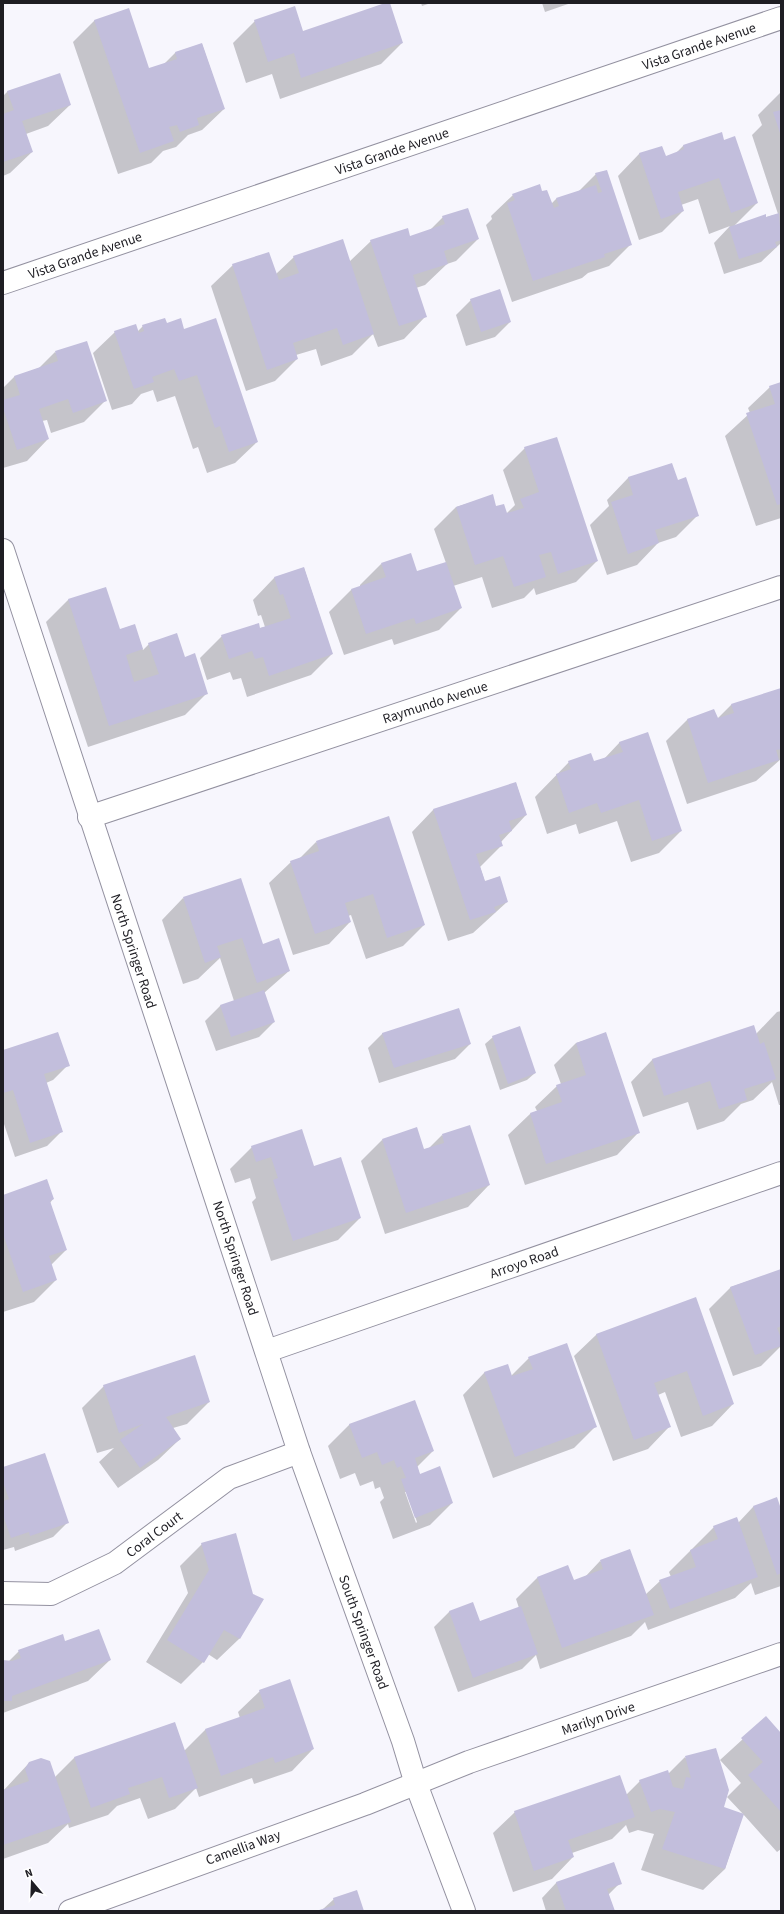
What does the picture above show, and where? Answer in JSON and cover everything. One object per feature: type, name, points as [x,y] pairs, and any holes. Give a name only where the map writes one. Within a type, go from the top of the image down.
[{"type":"street","name":"Vista Grande Avenue","points":[[3,283],[781,18]]},
{"type":"street","name":"North Springer Road","points":[[3,550],[89,817],[267,1351]]},
{"type":"street","name":"Raymundo Avenue","points":[[89,817],[781,587]]},
{"type":"street","name":"Arroyo Road","points":[[267,1351],[781,1173]]},
{"type":"street","name":"South Springer Road","points":[[267,1351],[299,1452],[403,1741],[416,1784],[464,1911]]},
{"type":"street","name":"Coral Court","points":[[3,1593],[51,1594],[115,1563],[229,1478],[299,1452]]},
{"type":"street","name":"Marilyn Drive","points":[[416,1784],[469,1762],[781,1654]]},
{"type":"street","name":"Camellia Way","points":[[70,1911],[416,1784]]},
{"type":"building","points":[[385,3],[390,3],[403,43],[301,78],[294,53],[268,62],[254,20],[295,6],[303,31]]},
{"type":"building","points":[[129,8],[149,68],[177,59],[175,52],[202,43],[225,109],[197,118],[199,125],[180,132],[177,125],[169,127],[174,141],[140,153],[94,20]]},
{"type":"building","points":[[60,73],[71,105],[22,121],[33,152],[3,162],[3,114],[14,110],[7,91]]},
{"type":"building","points":[[781,110],[781,136],[773,112]]},
{"type":"building","points":[[722,132],[724,140],[735,136],[758,203],[731,213],[719,178],[678,192],[684,211],[661,219],[639,153],[662,146],[666,156],[684,149],[683,145]]},
{"type":"building","points":[[607,170],[632,245],[604,254],[605,257],[533,281],[507,203],[515,200],[512,194],[540,184],[542,191],[547,190],[554,208],[559,206],[556,198],[596,185],[598,193],[602,192],[595,173]]},
{"type":"building","points":[[468,208],[479,239],[444,251],[448,264],[413,275],[427,317],[399,326],[370,240],[408,228],[410,236],[445,224],[442,216]]},
{"type":"building","points":[[779,213],[781,240],[775,242],[777,247],[739,259],[729,227],[766,214],[766,217]]},
{"type":"building","points":[[343,239],[374,334],[343,345],[337,328],[293,343],[298,359],[267,370],[232,264],[269,252],[279,280],[299,273],[293,256]]},
{"type":"building","points":[[500,289],[511,322],[481,332],[470,299]]},
{"type":"building","points":[[165,318],[167,323],[181,318],[184,329],[216,318],[258,442],[229,452],[220,426],[215,428],[197,375],[179,381],[174,369],[152,377],[154,382],[134,389],[114,331],[136,324],[139,333],[144,331],[142,325]]},
{"type":"building","points":[[87,341],[107,401],[73,413],[68,399],[39,409],[49,439],[17,450],[3,408],[3,400],[20,395],[14,376],[58,361],[55,351]]},
{"type":"building","points":[[781,382],[781,504],[777,505],[746,413],[775,404],[769,386]]},
{"type":"building","points":[[557,437],[598,561],[558,574],[551,552],[539,555],[546,577],[514,587],[503,556],[475,565],[456,507],[493,494],[496,506],[504,504],[507,513],[524,508],[520,499],[539,492],[524,447]]},
{"type":"building","points":[[672,463],[678,480],[686,477],[699,516],[655,530],[659,543],[628,554],[611,502],[633,495],[628,477]]},
{"type":"building","points":[[411,553],[417,571],[446,562],[462,608],[416,624],[414,618],[366,634],[351,589],[386,577],[381,563]]},
{"type":"building","points":[[304,567],[333,654],[269,676],[263,657],[255,659],[252,651],[229,659],[221,635],[259,623],[260,628],[291,618],[283,594],[280,595],[274,577]]},
{"type":"building","points":[[106,587],[120,629],[135,624],[143,649],[126,655],[134,682],[159,674],[148,643],[177,633],[185,657],[195,653],[208,694],[109,726],[68,599]]},
{"type":"building","points":[[781,688],[781,749],[776,750],[779,760],[708,783],[687,719],[714,709],[718,718],[734,713],[731,704]]},
{"type":"building","points":[[648,732],[682,831],[652,841],[639,800],[601,813],[597,803],[569,813],[556,774],[571,769],[568,761],[591,753],[594,761],[623,752],[619,742]]},
{"type":"building","points":[[516,782],[527,815],[509,821],[512,831],[499,835],[503,846],[476,854],[485,881],[500,876],[508,902],[494,907],[496,912],[470,920],[433,809]]},
{"type":"building","points":[[389,816],[425,925],[387,938],[373,894],[345,903],[351,922],[315,934],[290,861],[319,851],[316,841]]},
{"type":"building","points":[[241,878],[263,944],[279,938],[290,971],[257,983],[242,938],[217,946],[221,957],[205,963],[183,897]]},
{"type":"building","points":[[264,990],[275,1022],[231,1037],[220,1005]]},
{"type":"building","points":[[459,1008],[471,1044],[394,1068],[382,1033]]},
{"type":"building","points":[[754,1025],[760,1044],[764,1042],[776,1079],[744,1089],[747,1100],[719,1109],[710,1081],[664,1096],[652,1059]]},
{"type":"building","points":[[520,1026],[536,1073],[508,1084],[492,1036]]},
{"type":"building","points":[[58,1032],[70,1066],[44,1074],[63,1132],[30,1143],[13,1090],[3,1093],[3,1050]]},
{"type":"building","points":[[606,1032],[640,1133],[546,1164],[530,1113],[562,1102],[556,1085],[586,1075],[576,1043]]},
{"type":"building","points":[[470,1125],[490,1185],[406,1213],[382,1139],[417,1127],[424,1149],[444,1143],[442,1134]]},
{"type":"building","points":[[302,1129],[314,1166],[341,1157],[361,1218],[293,1241],[273,1180],[278,1178],[271,1157],[256,1162],[251,1146]]},
{"type":"building","points":[[47,1179],[54,1199],[50,1201],[67,1250],[49,1256],[57,1280],[23,1292],[3,1234],[3,1195]]},
{"type":"building","points":[[781,1269],[781,1326],[777,1328],[781,1338],[781,1346],[755,1355],[730,1287]]},
{"type":"building","points":[[696,1297],[734,1404],[703,1416],[687,1371],[654,1383],[671,1427],[634,1440],[596,1334]]},
{"type":"building","points":[[567,1343],[597,1427],[515,1457],[484,1372],[508,1364],[512,1376],[533,1369],[528,1357]]},
{"type":"building","points":[[195,1355],[210,1402],[166,1417],[181,1439],[140,1468],[120,1440],[143,1424],[119,1433],[103,1385]]},
{"type":"building","points":[[415,1400],[434,1451],[415,1458],[420,1474],[440,1466],[453,1503],[415,1518],[401,1479],[406,1478],[401,1466],[397,1468],[394,1460],[382,1465],[377,1452],[362,1458],[349,1424]]},
{"type":"building","points":[[45,1453],[69,1523],[30,1536],[29,1532],[11,1538],[3,1515],[3,1501],[9,1499],[3,1482],[3,1467]]},
{"type":"building","points":[[777,1497],[781,1509],[781,1573],[777,1575],[753,1506]]},
{"type":"building","points":[[737,1517],[758,1577],[670,1609],[659,1580],[696,1567],[690,1550],[718,1539],[713,1526]]},
{"type":"building","points":[[236,1533],[253,1594],[264,1599],[240,1639],[224,1630],[204,1663],[167,1640],[209,1570],[201,1543]]},
{"type":"building","points":[[630,1549],[654,1615],[562,1648],[537,1577],[568,1565],[574,1580],[603,1569],[600,1560]]},
{"type":"building","points":[[473,1602],[480,1621],[521,1606],[538,1654],[473,1678],[449,1611]]},
{"type":"building","points":[[99,1629],[111,1660],[12,1696],[12,1701],[3,1701],[3,1660],[12,1661],[21,1658],[18,1650],[63,1634],[65,1641]]},
{"type":"building","points":[[290,1679],[314,1749],[275,1763],[273,1757],[221,1776],[205,1729],[265,1708],[259,1690]]},
{"type":"building","points":[[766,1716],[781,1733],[781,1812],[748,1775],[763,1762],[741,1738]]},
{"type":"building","points":[[175,1722],[198,1788],[169,1798],[162,1777],[128,1788],[130,1794],[91,1808],[74,1757]]},
{"type":"building","points":[[716,1748],[729,1790],[724,1807],[744,1814],[725,1869],[662,1849],[675,1812],[660,1809],[651,1812],[639,1780],[668,1770],[673,1787],[683,1789],[686,1777],[691,1778],[685,1756]]},
{"type":"building","points":[[41,1758],[50,1761],[71,1822],[3,1845],[3,1790],[29,1781],[25,1769],[29,1762]]},
{"type":"building","points":[[620,1775],[635,1817],[568,1840],[574,1857],[534,1871],[514,1811]]},
{"type":"building","points":[[614,1862],[622,1884],[607,1889],[615,1911],[566,1911],[556,1882]]},
{"type":"building","points":[[357,1890],[364,1911],[316,1911],[335,1905],[333,1898]]}]
